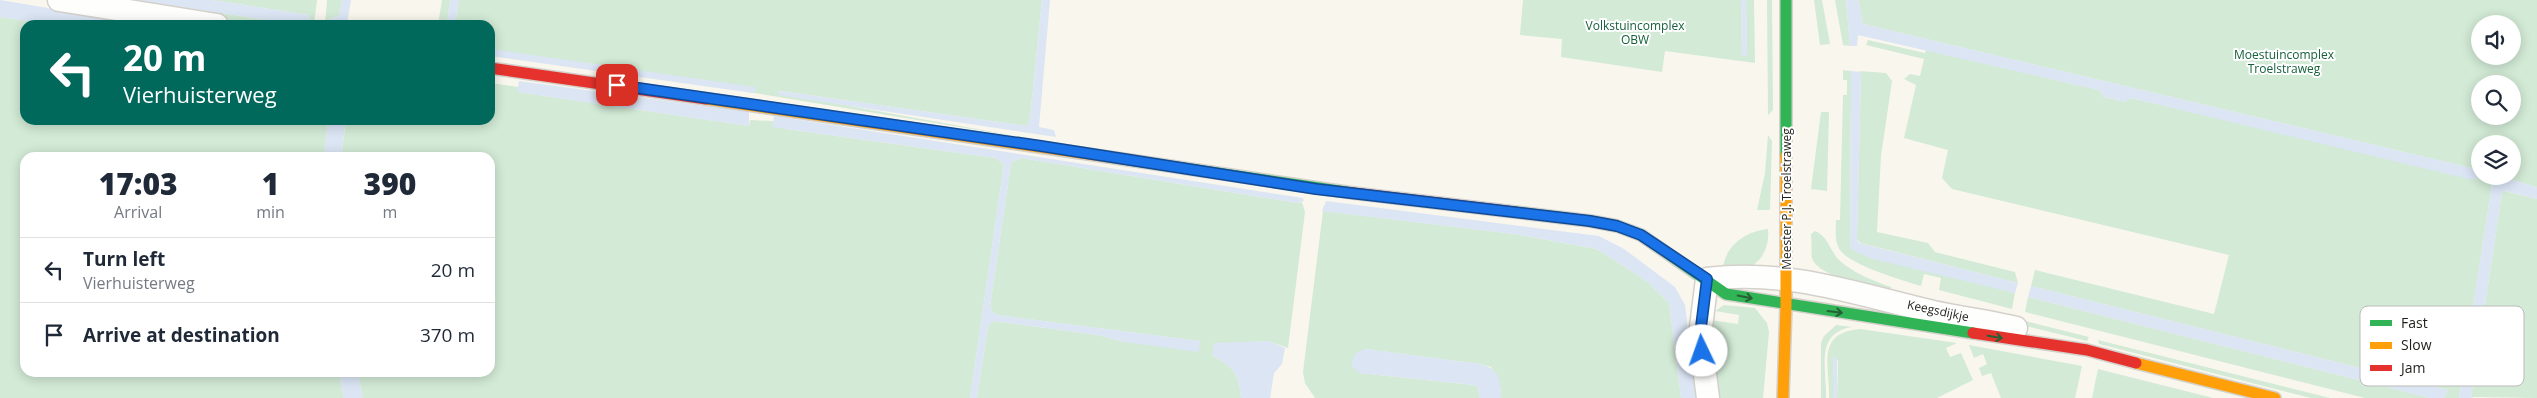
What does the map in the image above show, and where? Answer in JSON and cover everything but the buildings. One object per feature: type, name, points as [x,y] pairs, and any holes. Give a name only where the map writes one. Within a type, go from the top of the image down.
[{"type":"street","points":[[59,0],[185,20]]},
{"type":"street","name":"Meester P.J. Troelstraweg","points":[[1783,398],[1787,278],[1786,0]]},
{"type":"street","name":"Keegsdijkje","points":[[495,69],[1031,145],[1316,189],[1590,221],[1617,226],[1641,235],[1726,294],[1786,305],[2087,350],[2275,398]]},
{"type":"street","name":"Keegsdijkje","points":[[1707,279],[1731,276],[1806,280],[1935,312],[2053,337],[2087,350]]},
{"type":"street","points":[[1707,279],[1700,335],[1708,398]]},
{"type":"green space","points":[[96,0],[136,0],[268,20],[220,20]]},
{"type":"green space","points":[[212,0],[317,0],[315,20],[308,20],[309,15]]},
{"type":"green space","points":[[327,0],[342,0],[339,16],[325,20]]},
{"type":"green space","points":[[442,0],[450,0],[448,20],[439,20]]},
{"type":"green space","points":[[459,0],[1042,0],[1030,118],[1027,126],[780,91],[778,93],[1049,142],[495,50],[495,20],[456,20]]},
{"type":"green space","name":"Volkstuincomplex OBW","points":[[1523,0],[1741,0],[1742,55],[1747,56],[1746,0],[1754,0],[1755,63],[1665,51],[1662,72],[1561,57],[1562,39],[1520,35]]},
{"type":"green space","points":[[1767,0],[1772,0],[1773,110],[1768,115]]},
{"type":"green space","points":[[1814,0],[1822,0],[1830,44],[1820,45]]},
{"type":"green space","points":[[1835,0],[1846,0],[1850,46],[1843,45]]},
{"type":"green space","name":"Moestuincomplex Troelstraweg","points":[[1858,0],[2537,0],[2537,187],[2521,182],[2521,135],[2471,135],[2471,168],[1863,24]]},
{"type":"green space","points":[[0,17],[21,20],[20,125],[327,125],[325,152],[20,152],[20,377],[340,377],[344,398],[0,398]]},
{"type":"green space","points":[[1868,40],[1925,53],[1926,50],[2099,90],[2104,97],[2125,102],[2130,98],[2471,176],[2471,185],[2492,185],[2473,306],[2360,306],[2360,368],[2031,286],[2035,270],[2214,314],[2229,255],[1952,189],[1942,178],[1948,150],[1904,138],[1916,85],[1904,79],[1910,74],[1920,76],[1924,59],[1866,45]]},
{"type":"green space","points":[[1843,70],[1851,71],[1850,247],[2015,293],[2012,309],[1939,290],[1941,278],[1924,274],[1921,286],[1890,276],[1855,262],[1840,250],[1837,243],[1836,220],[1840,220],[1843,95],[1847,95],[1847,80],[1843,80]]},
{"type":"green space","points":[[1859,71],[1886,73],[1892,81],[1881,156],[1877,232],[1928,243],[1935,252],[2015,272],[2018,283],[1860,243],[1857,239],[1861,72]]},
{"type":"green space","points":[[495,84],[518,87],[518,92],[749,126],[750,120],[772,121],[786,129],[995,158],[1004,164],[970,398],[363,398],[359,377],[495,377],[495,152],[342,152],[345,125],[495,125]]},
{"type":"green space","points":[[1821,112],[1829,112],[1827,191],[1811,189]]},
{"type":"green space","points":[[1768,135],[1772,141],[1770,210],[1757,210],[1765,173]]},
{"type":"green space","points":[[1021,158],[1297,203],[1302,202],[1305,212],[1288,348],[1268,341],[1236,343],[1212,355],[1225,363],[1234,372],[1239,382],[1241,398],[977,398],[988,326],[993,321],[1098,335],[1124,342],[1200,341],[997,315],[992,312],[990,307],[1011,163]]},
{"type":"green space","points":[[2504,191],[2537,199],[2537,398],[2471,397],[2473,386],[2524,386],[2524,306],[2485,306],[2502,193]]},
{"type":"green space","points":[[1323,211],[1514,234],[1597,249],[1648,282],[1669,303],[1681,398],[1501,398],[1501,390],[1491,367],[1365,349],[1359,373],[1474,385],[1478,388],[1480,398],[1315,398],[1305,383],[1303,372]]},
{"type":"green space","points":[[1768,229],[1766,247],[1757,262],[1744,269],[1723,270],[1727,254],[1738,241],[1752,233]]},
{"type":"green space","points":[[1815,231],[1823,236],[1839,260],[1845,265],[1864,276],[1891,287],[1890,291],[1834,276],[1816,265],[1812,258],[1811,234]]},
{"type":"green space","points":[[2028,297],[2360,380],[2360,386],[2382,386],[2430,398],[2365,398],[2025,312]]},
{"type":"green space","points":[[1724,305],[1755,308],[1767,323],[1769,332],[1763,398],[1717,398],[1710,320],[1738,324],[1739,315],[1715,311]]},
{"type":"green space","points":[[2021,320],[2089,337],[2087,341],[2022,325]]},
{"type":"green space","points":[[1836,325],[1852,327],[1840,331],[1827,344],[1825,354],[1826,398],[1821,398],[1821,343],[1824,336]]},
{"type":"green space","points":[[1860,329],[1957,343],[1946,348],[1950,357],[1961,353],[1973,380],[1937,398],[1837,398],[1838,361],[1833,357],[1833,398],[1829,398],[1827,363],[1831,344],[1836,337],[1846,332]]},
{"type":"green space","points":[[2098,340],[2330,398],[2311,398],[2099,344]]},
{"type":"green space","points":[[1969,345],[2082,366],[2075,398],[2001,398],[1991,373],[1982,376],[1979,368],[1987,364],[1983,354],[1974,358]]},
{"type":"green space","points":[[2098,369],[2213,398],[2092,398]]},
{"type":"green space","points":[[2432,386],[2461,386],[2459,398],[2444,398],[2448,390]]},
{"type":"water","points":[[0,0],[119,20],[21,20],[0,17]]},
{"type":"water","points":[[136,0],[212,0],[309,15],[308,20],[268,20]]},
{"type":"water","points":[[342,0],[351,0],[348,20],[330,20],[339,16]]},
{"type":"water","points":[[450,0],[459,0],[456,20],[448,20]]},
{"type":"water","points":[[1042,0],[1050,0],[1039,127],[1054,130],[1056,137],[777,95],[780,91],[1027,126],[1030,118]]},
{"type":"water","points":[[1741,0],[1746,0],[1747,56],[1742,56]]},
{"type":"water","points":[[1846,0],[1858,0],[1863,24],[2471,168],[2471,180],[2131,98],[2125,102],[2104,97],[2099,90],[1858,35],[1857,46],[1850,46]]},
{"type":"water","points":[[495,50],[755,87],[756,90],[753,93],[495,57]]},
{"type":"water","points":[[1851,71],[1861,72],[1857,239],[1859,243],[2018,283],[2015,293],[1873,259],[1852,250],[1850,246]]},
{"type":"water","points":[[519,81],[749,112],[749,126],[517,92]]},
{"type":"water","points":[[774,116],[1303,198],[1304,201],[1297,203],[1021,158],[1011,163],[990,307],[992,312],[997,315],[1200,341],[1199,352],[1124,342],[1098,335],[993,321],[988,326],[977,398],[970,398],[1004,164],[995,158],[772,127]]},
{"type":"water","points":[[327,125],[345,125],[342,152],[325,152]]},
{"type":"water","points":[[2521,182],[2537,187],[2537,199],[2505,191],[2502,193],[2485,306],[2473,306],[2492,185],[2521,185]]},
{"type":"water","points":[[1326,201],[1599,236],[1624,249],[1675,287],[1685,305],[1696,398],[1681,398],[1669,303],[1648,282],[1597,249],[1514,234],[1322,211]]},
{"type":"water","points":[[2031,286],[2360,368],[2360,380],[2028,297]]},
{"type":"water","points":[[1268,341],[1285,348],[1282,364],[1274,373],[1270,398],[1241,398],[1239,382],[1234,372],[1225,363],[1212,355],[1214,343]]},
{"type":"water","points":[[1365,349],[1486,366],[1498,376],[1501,398],[1480,398],[1478,388],[1474,385],[1359,373],[1352,366],[1353,360],[1356,353]]},
{"type":"water","points":[[1833,357],[1837,358],[1837,398],[1833,398]]},
{"type":"water","points":[[340,377],[359,377],[363,398],[344,398]]},
{"type":"water","points":[[2382,386],[2432,386],[2448,390],[2444,398],[2430,398]]},
{"type":"water","points":[[2461,386],[2473,386],[2471,397],[2474,398],[2459,398]]},
{"type":"traffic: fast","points":[[1786,0],[1786,156]]},
{"type":"traffic: fast","points":[[1129,160],[1353,193]]},
{"type":"traffic: fast","points":[[1515,212],[1590,221],[1617,226],[1641,235],[1726,294],[1973,333]]},
{"type":"traffic: slow","points":[[706,99],[1129,160]]},
{"type":"traffic: slow","points":[[1783,398],[1786,305],[1786,156]]},
{"type":"traffic: slow","points":[[2136,363],[2275,398]]},
{"type":"traffic: jam","points":[[495,69],[706,99]]},
{"type":"traffic: jam","points":[[1353,193],[1515,212]]},
{"type":"traffic: jam","points":[[1973,333],[2087,350],[2136,363]]},
{"type":"route","points":[[617,85],[1041,146],[1316,189],[1590,221],[1617,226],[1641,235],[1707,279],[1700,335],[1702,351]]}]
